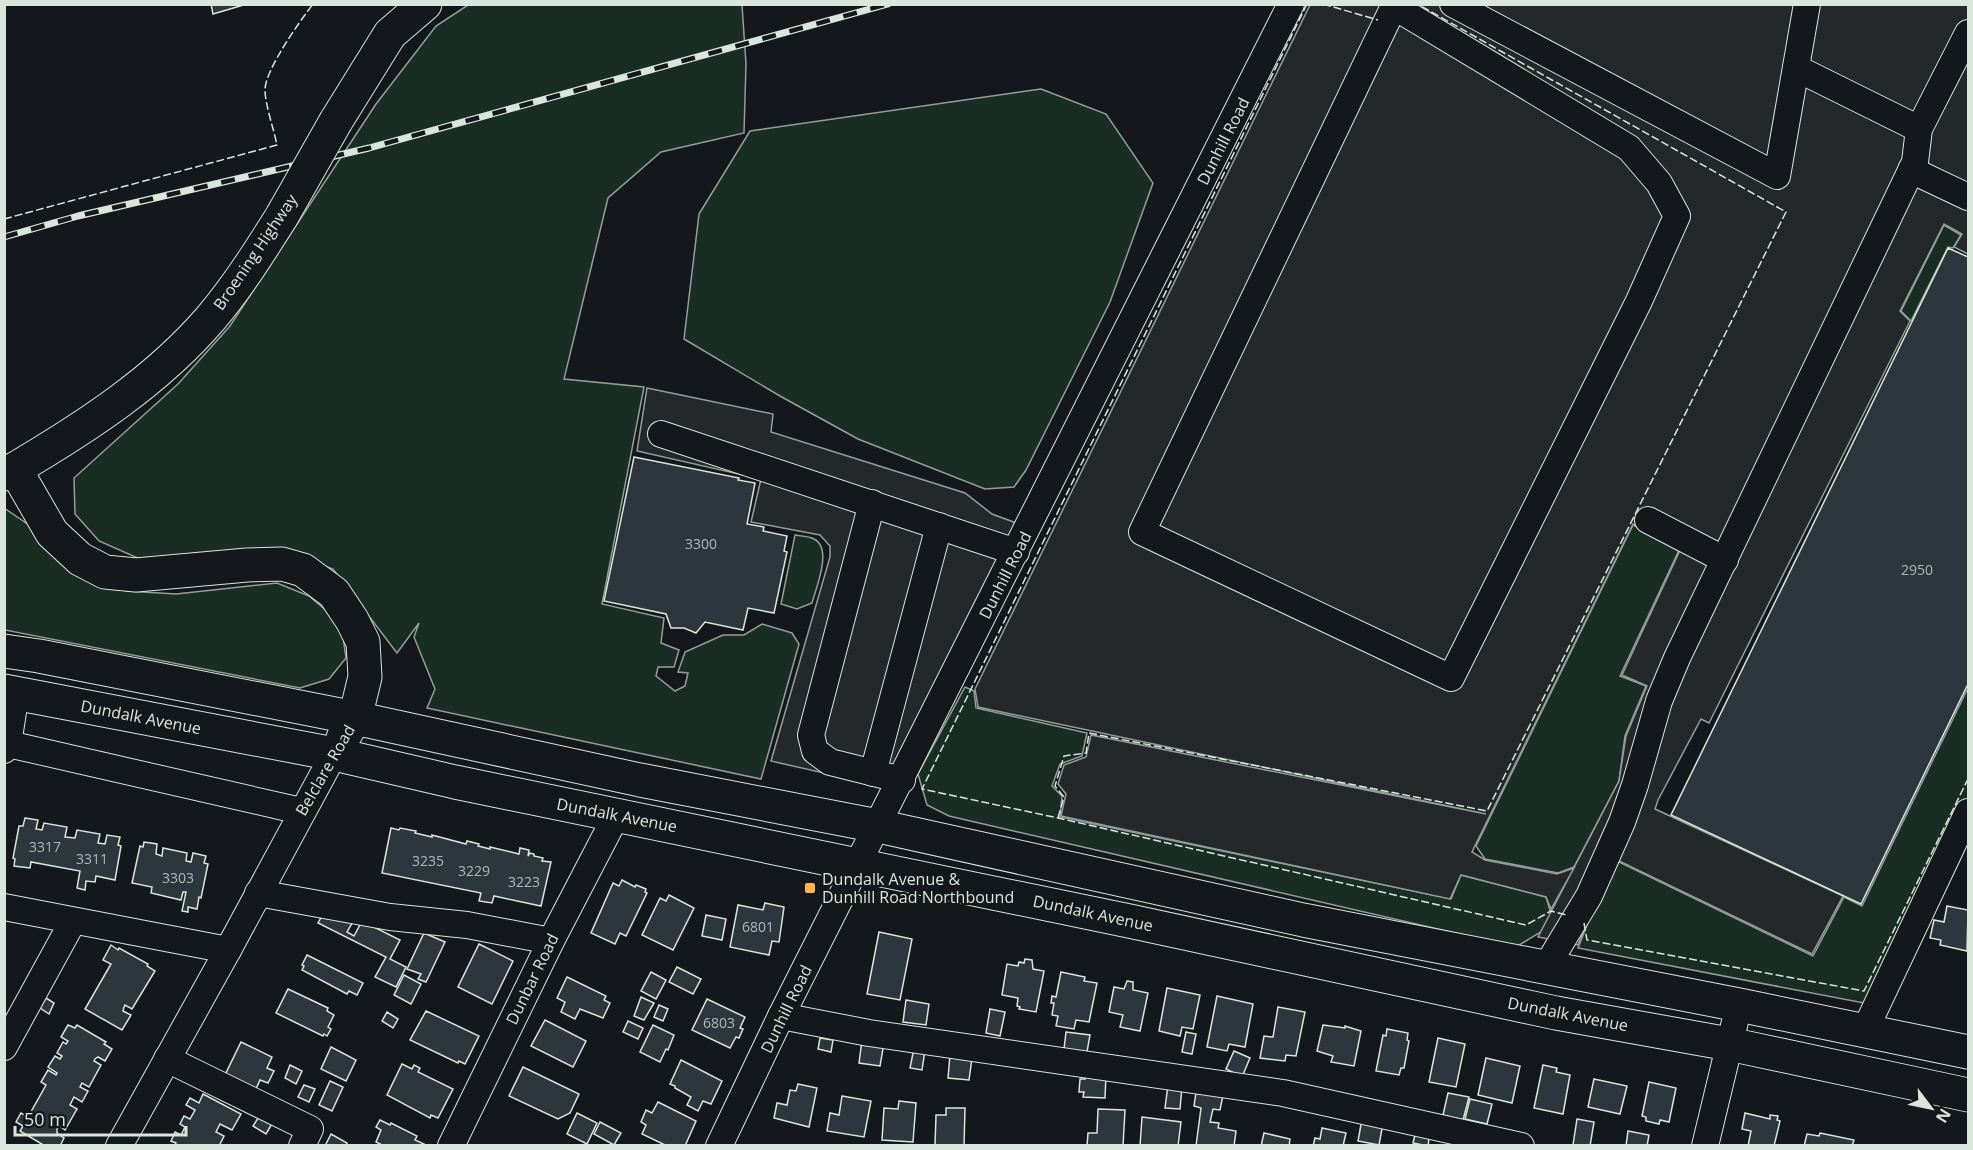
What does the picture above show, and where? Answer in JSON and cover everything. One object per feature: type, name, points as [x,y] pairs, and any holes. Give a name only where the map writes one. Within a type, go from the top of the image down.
[{"type":"main road","name":"Broening Highway","points":[[10,472],[88,425],[175,355],[210,318],[247,271],[282,216],[336,121],[390,34],[425,4]]},
{"type":"main road","name":"Belclare Road","points":[[10,472],[52,533],[80,559],[105,572],[136,576],[247,565],[282,564],[303,570],[334,593],[363,642],[364,677],[355,718],[333,754]]},
{"type":"main road","points":[[4,651],[355,718],[640,780],[878,826],[1303,920],[1968,1052]]},
{"type":"main road","name":"Dundalk Avenue","points":[[10,692],[333,754],[455,782],[859,864],[1556,1013],[1729,1044],[1968,1095]]},
{"type":"street","name":"Dunhill Road","points":[[719,1145],[781,1016],[902,780],[1291,4]]},
{"type":"street","points":[[1453,4],[1777,176],[1807,4]]},
{"type":"street","points":[[1395,6],[1629,148],[1659,183],[1677,216],[1639,301],[1452,678],[1142,532],[1395,6]]},
{"type":"street","points":[[1546,968],[1589,896],[1622,822],[1659,701],[1677,658],[1915,162],[1919,129],[1968,33]]},
{"type":"street","points":[[1796,68],[1919,129]]},
{"type":"street","points":[[1911,170],[1968,197]]},
{"type":"street","points":[[661,434],[1016,552]]},
{"type":"street","points":[[872,503],[812,735],[815,751],[830,762],[902,780]]},
{"type":"street","points":[[1648,520],[1725,560]]},
{"type":"street","points":[[873,772],[939,526]]},
{"type":"street","points":[[10,692],[6,747],[301,811]]},
{"type":"street","name":"Belclare Road","points":[[119,1146],[333,754]]},
{"type":"street","name":"Dunbar Road","points":[[451,1146],[551,941],[617,814]]},
{"type":"street","points":[[1865,1030],[1967,818]]},
{"type":"street","points":[[258,893],[551,941]]},
{"type":"street","points":[[4,907],[228,950]]},
{"type":"street","points":[[4,1047],[73,921]]},
{"type":"street","points":[[1705,1146],[1739,1005]]},
{"type":"street","points":[[781,1016],[869,1033],[1283,1094],[1521,1146]]},
{"type":"street","points":[[167,1059],[310,1129],[302,1146]]},
{"type":"green space","points":[[468,5],[742,5],[746,64],[744,133],[661,152],[608,198],[564,379],[644,387],[602,604],[664,618],[661,643],[679,650],[674,667],[658,667],[656,676],[675,691],[685,686],[688,673],[678,672],[685,652],[723,635],[744,635],[762,624],[792,633],[799,644],[761,779],[427,708],[435,689],[414,637],[419,623],[397,653],[333,569],[307,559],[140,559],[99,541],[75,514],[74,478],[178,384],[230,326],[376,104],[436,26]]},
{"type":"green space","points":[[1041,89],[1106,114],[1153,183],[1110,302],[1026,470],[1014,487],[985,489],[858,439],[684,339],[699,214],[750,131]]},
{"type":"green space","points":[[1944,225],[1961,235],[1953,248],[1948,247],[1911,321],[1901,311]]},
{"type":"green space","points":[[4,508],[126,591],[176,594],[277,583],[309,596],[341,623],[346,658],[329,679],[300,688],[5,630]]},
{"type":"green space","points":[[1633,525],[1680,548],[1620,676],[1646,686],[1625,736],[1619,781],[1574,867],[1558,873],[1485,859],[1476,846]]},
{"type":"green space","points":[[795,535],[812,538],[820,544],[823,559],[812,603],[797,609],[781,604]]},
{"type":"green space","points":[[965,687],[974,691],[976,708],[1087,733],[1082,756],[1060,764],[1052,786],[1062,796],[1060,817],[1451,899],[1461,875],[1546,897],[1554,924],[1516,947],[949,816],[927,805],[918,774]]},
{"type":"green space","points":[[1968,688],[1968,799],[1869,1004],[1578,948],[1613,859],[1813,956],[1844,897],[1862,906]]},
{"type":"shaded area","points":[[1310,5],[1968,5],[1968,254],[1954,247],[1962,234],[1944,224],[1900,311],[1910,321],[1709,723],[1701,719],[1655,809],[1843,896],[1812,954],[1613,858],[1578,945],[1538,937],[1572,872],[1551,909],[1546,897],[1461,875],[1450,899],[1061,816],[1066,794],[1058,784],[1064,765],[1086,757],[1091,735],[1486,814],[978,707],[975,689]],"holes":[[[1633,524],[1681,548],[1622,675],[1647,686],[1626,736],[1619,781],[1574,868],[1557,874],[1485,860],[1472,852]]]},
{"type":"shaded area","points":[[647,388],[773,414],[771,432],[965,493],[992,514],[1019,524],[891,776],[881,786],[771,761],[830,557],[830,546],[820,535],[751,522],[761,479],[637,451]]},
{"type":"building","points":[[211,4],[247,4],[213,14]]},
{"type":"building","points":[[1948,248],[1968,257],[1968,684],[1861,904],[1671,815]]},
{"type":"building","points":[[634,457],[755,483],[747,524],[764,527],[763,531],[787,536],[784,551],[787,552],[774,613],[748,608],[743,630],[705,622],[696,633],[684,628],[671,628],[666,614],[604,601]]},
{"type":"building","points":[[25,818],[38,820],[36,829],[42,830],[44,823],[67,827],[65,837],[75,838],[77,830],[100,834],[98,843],[105,844],[107,835],[120,837],[118,845],[121,846],[115,880],[96,876],[95,882],[86,881],[85,890],[77,888],[80,871],[31,862],[30,868],[14,866],[15,859],[13,858],[19,826],[23,826]]},
{"type":"building","points":[[391,828],[416,831],[415,833],[466,844],[467,841],[490,849],[490,847],[519,854],[520,848],[529,850],[528,856],[530,853],[534,854],[534,856],[543,858],[542,861],[551,862],[541,906],[494,896],[492,903],[479,901],[481,893],[382,873]]},
{"type":"building","points":[[144,842],[157,844],[156,854],[162,856],[163,848],[187,853],[186,861],[191,862],[193,853],[206,856],[204,863],[208,864],[197,909],[188,907],[188,912],[182,911],[186,892],[183,892],[181,900],[151,893],[152,887],[132,883],[140,846],[143,847]]},
{"type":"building","points":[[622,880],[635,887],[636,885],[646,889],[647,893],[626,936],[620,933],[615,944],[591,933],[613,883],[619,886]]},
{"type":"building","points":[[669,895],[694,908],[673,950],[642,935],[660,898],[666,901]]},
{"type":"building","points":[[765,903],[784,907],[779,942],[772,941],[769,955],[730,947],[738,905],[763,910]]},
{"type":"building","points":[[1947,906],[1968,910],[1967,951],[1940,945],[1941,940],[1930,938],[1934,920],[1944,922]]},
{"type":"building","points":[[323,914],[355,918],[347,932],[354,936],[362,921],[400,940],[390,959],[406,967],[396,987],[375,977],[386,957],[318,923]]},
{"type":"building","points":[[706,915],[726,919],[722,940],[702,936]]},
{"type":"building","points":[[879,932],[912,939],[900,1000],[867,994]]},
{"type":"building","points":[[424,933],[445,942],[426,982],[418,979],[421,974],[407,969]]},
{"type":"building","points":[[479,944],[513,961],[492,1004],[458,987]]},
{"type":"building","points":[[111,945],[148,964],[147,966],[155,971],[132,1009],[125,1005],[123,1011],[131,1015],[122,1030],[85,1009],[111,964],[103,960]]},
{"type":"building","points":[[307,955],[363,983],[357,995],[349,991],[347,994],[302,970]]},
{"type":"building","points":[[1025,959],[1032,960],[1033,969],[1044,971],[1036,1012],[1019,1009],[1018,998],[1002,995],[1007,964],[1018,966],[1019,962],[1024,963]]},
{"type":"building","points":[[677,967],[701,979],[693,994],[669,982]]},
{"type":"building","points":[[651,972],[666,980],[656,999],[641,991]]},
{"type":"building","points":[[1061,972],[1085,977],[1084,981],[1097,983],[1089,1022],[1076,1020],[1074,1029],[1056,1026],[1058,1016],[1052,1015],[1054,1003],[1051,1003],[1052,996],[1056,997]]},
{"type":"building","points":[[404,975],[421,984],[411,1004],[394,995]]},
{"type":"building","points":[[567,977],[606,996],[604,1000],[610,1003],[603,1018],[580,1009],[575,1019],[561,1012],[565,1002],[557,998]]},
{"type":"building","points":[[1127,981],[1133,982],[1133,990],[1148,993],[1140,1031],[1120,1027],[1123,1015],[1109,1012],[1114,987],[1124,989]]},
{"type":"building","points":[[1167,988],[1200,995],[1193,1029],[1182,1027],[1180,1036],[1159,1031]]},
{"type":"building","points":[[288,989],[328,1008],[327,1011],[334,1015],[328,1027],[331,1029],[327,1036],[276,1013]]},
{"type":"building","points":[[1217,996],[1253,1004],[1245,1047],[1229,1044],[1227,1051],[1207,1047]]},
{"type":"building","points":[[641,997],[654,1003],[644,1020],[634,1016]]},
{"type":"building","points":[[46,998],[54,1003],[49,1014],[40,1008]]},
{"type":"building","points":[[707,999],[745,1017],[739,1038],[736,1037],[730,1048],[692,1030]]},
{"type":"building","points":[[906,1000],[929,1004],[926,1025],[903,1022]]},
{"type":"building","points":[[659,1005],[668,1009],[663,1021],[654,1017]]},
{"type":"building","points":[[1278,1007],[1305,1012],[1296,1056],[1286,1055],[1285,1061],[1260,1058],[1264,1036],[1273,1037]]},
{"type":"building","points":[[990,1009],[1005,1012],[1000,1036],[986,1033]]},
{"type":"building","points":[[426,1011],[479,1036],[465,1064],[459,1061],[458,1063],[410,1040]]},
{"type":"building","points":[[387,1012],[398,1019],[393,1028],[382,1021]]},
{"type":"building","points":[[545,1020],[586,1041],[573,1067],[531,1046]]},
{"type":"building","points":[[628,1021],[643,1028],[638,1039],[623,1032]]},
{"type":"building","points":[[68,1025],[75,1028],[77,1025],[106,1042],[104,1044],[112,1049],[105,1061],[98,1057],[95,1059],[94,1061],[101,1065],[89,1087],[82,1083],[80,1087],[88,1091],[82,1102],[74,1097],[70,1105],[77,1109],[65,1130],[59,1126],[57,1129],[57,1133],[64,1138],[60,1146],[45,1146],[20,1131],[23,1126],[16,1122],[21,1113],[28,1117],[46,1085],[41,1082],[48,1070],[56,1075],[57,1073],[48,1067],[55,1056],[60,1059],[62,1056],[57,1053],[63,1042],[66,1044],[68,1041],[61,1037]]},
{"type":"building","points":[[653,1025],[674,1035],[660,1062],[640,1052]]},
{"type":"building","points":[[1323,1025],[1345,1028],[1345,1026],[1361,1031],[1354,1066],[1331,1062],[1333,1056],[1317,1051]]},
{"type":"building","points":[[1387,1029],[1408,1033],[1407,1040],[1409,1041],[1404,1068],[1401,1068],[1399,1075],[1376,1071],[1383,1035],[1386,1036]]},
{"type":"building","points":[[1066,1032],[1090,1035],[1087,1052],[1064,1049]]},
{"type":"building","points":[[1186,1032],[1196,1034],[1192,1054],[1182,1052]]},
{"type":"building","points":[[820,1038],[833,1040],[831,1052],[818,1049]]},
{"type":"building","points":[[1438,1038],[1465,1044],[1456,1087],[1429,1082]]},
{"type":"building","points":[[862,1040],[884,1043],[880,1066],[859,1063]]},
{"type":"building","points":[[241,1042],[272,1057],[267,1068],[274,1071],[268,1083],[260,1080],[256,1089],[225,1075]]},
{"type":"building","points":[[331,1047],[356,1060],[346,1081],[321,1069]]},
{"type":"building","points":[[914,1048],[925,1050],[922,1070],[910,1068]]},
{"type":"building","points":[[1234,1051],[1250,1058],[1242,1077],[1226,1069]]},
{"type":"building","points":[[950,1055],[972,1058],[969,1080],[948,1078]]},
{"type":"building","points":[[1486,1058],[1520,1066],[1512,1103],[1478,1095]]},
{"type":"building","points":[[681,1060],[722,1081],[711,1104],[703,1101],[698,1111],[687,1105],[691,1097],[670,1084]]},
{"type":"building","points":[[402,1064],[412,1069],[414,1065],[420,1068],[418,1072],[453,1089],[438,1118],[431,1115],[430,1118],[387,1095]]},
{"type":"building","points":[[290,1065],[302,1071],[296,1084],[285,1078]]},
{"type":"building","points":[[1543,1065],[1557,1068],[1556,1072],[1570,1075],[1563,1114],[1534,1108]]},
{"type":"building","points":[[523,1067],[579,1094],[570,1113],[558,1119],[509,1096]]},
{"type":"building","points":[[1085,1074],[1106,1075],[1105,1098],[1083,1097],[1084,1092],[1079,1092],[1080,1079],[1085,1079]]},
{"type":"building","points":[[1594,1079],[1627,1086],[1620,1114],[1588,1107]]},
{"type":"building","points":[[330,1081],[343,1087],[332,1111],[319,1105]]},
{"type":"building","points":[[1649,1082],[1676,1088],[1669,1122],[1660,1120],[1659,1124],[1646,1121],[1646,1117],[1642,1116]]},
{"type":"building","points":[[798,1084],[817,1088],[809,1127],[774,1118],[777,1103],[787,1105],[790,1090],[796,1091]]},
{"type":"building","points":[[304,1085],[315,1089],[309,1102],[298,1097]]},
{"type":"building","points":[[1168,1085],[1182,1086],[1180,1109],[1165,1108]]},
{"type":"building","points":[[1197,1086],[1224,1090],[1220,1110],[1213,1109],[1210,1122],[1219,1123],[1218,1128],[1236,1131],[1234,1146],[1196,1146],[1201,1108],[1194,1106]]},
{"type":"building","points":[[1448,1093],[1469,1097],[1463,1120],[1443,1115]]},
{"type":"building","points":[[203,1094],[241,1114],[232,1130],[220,1124],[216,1132],[224,1136],[219,1146],[175,1146],[176,1143],[171,1141],[175,1132],[181,1135],[185,1127],[180,1124],[184,1116],[190,1119],[195,1110],[186,1105],[190,1098],[199,1103]]},
{"type":"building","points":[[842,1096],[871,1101],[864,1137],[827,1131],[830,1113],[839,1115]]},
{"type":"building","points":[[1470,1099],[1492,1104],[1487,1124],[1465,1119]]},
{"type":"building","points":[[899,1101],[916,1103],[913,1142],[882,1140],[884,1108],[898,1109]]},
{"type":"building","points":[[658,1102],[696,1121],[685,1146],[667,1146],[642,1134],[646,1125],[641,1122],[646,1110],[652,1113]]},
{"type":"building","points":[[946,1108],[965,1108],[964,1146],[935,1145],[936,1115],[946,1115]]},
{"type":"building","points":[[1098,1109],[1125,1110],[1123,1146],[1087,1146],[1088,1133],[1097,1133]]},
{"type":"building","points":[[577,1113],[597,1123],[587,1144],[567,1134]]},
{"type":"building","points":[[1745,1113],[1770,1119],[1770,1115],[1778,1116],[1777,1120],[1780,1121],[1774,1146],[1748,1146],[1751,1131],[1742,1129]]},
{"type":"building","points":[[260,1115],[273,1122],[266,1134],[253,1126]]},
{"type":"building","points":[[1142,1117],[1181,1122],[1178,1146],[1140,1146]]},
{"type":"building","points":[[1362,1119],[1383,1123],[1379,1145],[1358,1141]]},
{"type":"building","points":[[1577,1119],[1594,1122],[1590,1146],[1573,1145]]},
{"type":"building","points":[[380,1120],[417,1136],[415,1140],[424,1144],[423,1146],[384,1146],[376,1142],[381,1130],[376,1127]]},
{"type":"building","points":[[600,1122],[621,1133],[614,1145],[594,1134]]},
{"type":"building","points":[[1322,1128],[1346,1133],[1343,1146],[1313,1146],[1315,1138],[1320,1139]]},
{"type":"building","points":[[1628,1131],[1649,1135],[1647,1146],[1626,1146]]},
{"type":"building","points":[[1264,1133],[1290,1139],[1289,1146],[1261,1146]]},
{"type":"building","points":[[1820,1133],[1854,1140],[1852,1146],[1804,1146],[1807,1134],[1819,1136]]},
{"type":"building","points":[[331,1134],[347,1143],[346,1146],[325,1146]]},
{"type":"building","points":[[1415,1135],[1429,1138],[1428,1146],[1413,1143]]},
{"type":"railway","points":[[4,237],[78,216],[369,148],[888,4]]},
{"type":"fence","points":[[4,219],[277,145],[266,102],[267,81],[284,46],[313,4]]},
{"type":"fence","points":[[1307,4],[922,789],[1526,925],[1551,911],[1566,915]]},
{"type":"fence","points":[[1323,4],[1378,20]]},
{"type":"fence","points":[[1058,818],[1064,797],[1055,786],[1064,756],[1086,753],[1089,733],[1487,811],[1786,212],[1419,5]]},
{"type":"fence","points":[[1584,923],[1587,940],[1864,991],[1968,779]]},
{"type":"place","name":"Dundalk Avenue & Dunhill Road Northbound","points":[[810,888]]}]
